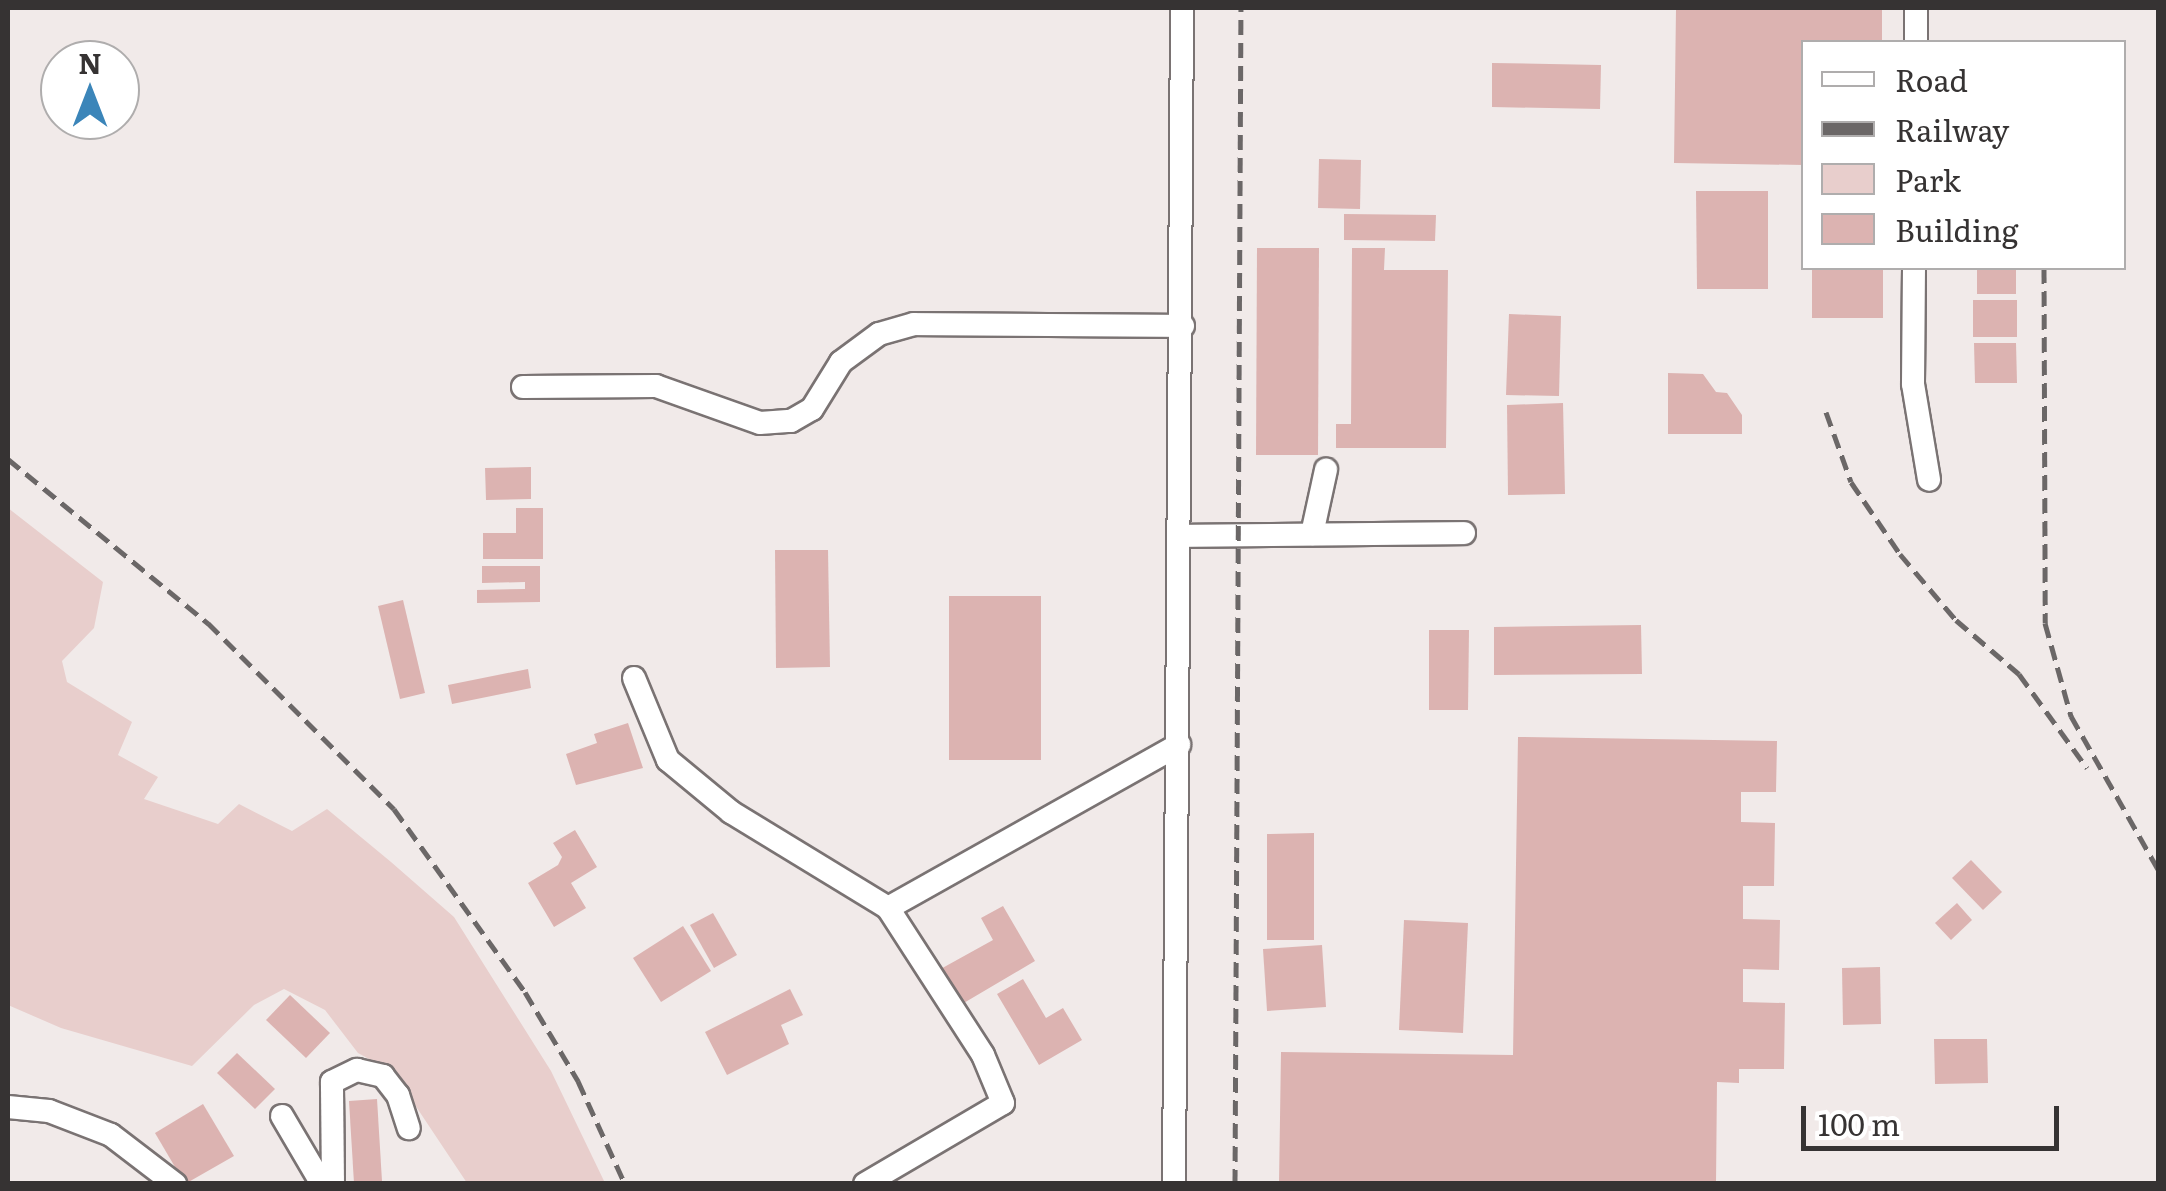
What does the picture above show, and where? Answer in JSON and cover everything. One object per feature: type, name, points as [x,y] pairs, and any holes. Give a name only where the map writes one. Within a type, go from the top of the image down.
[{"type":"street","points":[[1174,1184],[1183,326],[1182,8]]},
{"type":"street","points":[[1916,8],[1916,40]]},
{"type":"street","points":[[1914,270],[1913,384],[1929,480]]},
{"type":"street","points":[[523,387],[656,386],[760,423],[791,422],[812,410],[841,362],[878,334],[914,324],[1183,326]]},
{"type":"street","points":[[1312,534],[1326,470]]},
{"type":"street","points":[[1181,536],[1464,533]]},
{"type":"street","points":[[634,678],[668,760],[731,812],[888,908],[982,1055],[1002,1103],[865,1184]]},
{"type":"street","points":[[888,908],[1179,744]]},
{"type":"street","points":[[333,1184],[332,1082],[357,1070],[382,1076],[398,1095],[408,1128]]},
{"type":"street","points":[[8,1107],[49,1111],[111,1135],[174,1184]]},
{"type":"street","points":[[282,1116],[322,1184]]},
{"type":"green space","points":[[8,508],[103,582],[94,628],[62,661],[67,682],[132,722],[118,755],[158,777],[144,799],[218,824],[239,804],[292,831],[327,809],[391,862],[454,917],[551,1071],[605,1183],[467,1183],[393,1072],[358,1053],[325,1010],[284,989],[254,1005],[192,1066],[61,1028],[8,1005]]},
{"type":"building","points":[[1676,8],[1882,8],[1882,40],[1801,40],[1801,165],[1674,163]]},
{"type":"building","points":[[1492,63],[1601,65],[1600,109],[1492,107]]},
{"type":"building","points":[[1319,159],[1361,160],[1360,209],[1318,208]]},
{"type":"building","points":[[1696,191],[1768,191],[1768,289],[1697,289]]},
{"type":"building","points":[[1344,214],[1436,215],[1435,241],[1344,240]]},
{"type":"building","points":[[1257,248],[1319,248],[1318,455],[1256,455]]},
{"type":"building","points":[[1352,248],[1385,248],[1384,270],[1448,270],[1446,448],[1336,448],[1336,424],[1351,424]]},
{"type":"building","points":[[1812,270],[1883,270],[1883,318],[1812,318]]},
{"type":"building","points":[[1977,270],[2016,270],[2016,294],[1977,294]]},
{"type":"building","points":[[1973,300],[2017,300],[2017,337],[1973,337]]},
{"type":"building","points":[[1509,314],[1561,316],[1559,396],[1506,395]]},
{"type":"building","points":[[1974,343],[2016,343],[2017,383],[1975,383]]},
{"type":"building","points":[[1668,373],[1703,374],[1716,392],[1727,393],[1742,415],[1742,434],[1668,434]]},
{"type":"building","points":[[1563,403],[1565,494],[1508,495],[1507,405]]},
{"type":"building","points":[[531,467],[531,499],[486,500],[485,468]]},
{"type":"building","points":[[516,508],[543,508],[543,559],[483,559],[483,533],[516,533]]},
{"type":"building","points":[[775,550],[828,550],[830,667],[776,668]]},
{"type":"building","points":[[482,566],[540,566],[540,602],[477,603],[477,590],[525,589],[525,582],[482,583]]},
{"type":"building","points":[[949,596],[1041,596],[1041,760],[949,760]]},
{"type":"building","points":[[403,600],[425,693],[400,699],[378,606]]},
{"type":"building","points":[[1641,625],[1642,674],[1494,675],[1494,627]]},
{"type":"building","points":[[1429,630],[1469,630],[1468,710],[1429,710]]},
{"type":"building","points":[[528,669],[531,688],[452,704],[448,685]]},
{"type":"building","points":[[628,723],[643,768],[576,785],[566,754],[597,743],[594,734]]},
{"type":"building","points":[[1518,737],[1777,741],[1776,792],[1741,792],[1741,822],[1775,823],[1774,886],[1743,886],[1743,919],[1780,920],[1779,970],[1743,969],[1743,1002],[1785,1003],[1784,1069],[1739,1069],[1739,1083],[1717,1082],[1716,1184],[1279,1184],[1281,1052],[1513,1055]]},
{"type":"building","points":[[575,830],[597,867],[571,883],[586,908],[554,927],[528,883],[558,865],[562,857],[553,843]]},
{"type":"building","points":[[1314,833],[1314,940],[1267,940],[1267,834]]},
{"type":"building","points":[[1971,860],[2002,892],[1983,910],[1952,878]]},
{"type":"building","points":[[1957,903],[1972,920],[1951,940],[1935,923]]},
{"type":"building","points":[[1003,906],[1035,961],[957,1007],[937,971],[993,940],[981,918]]},
{"type":"building","points":[[713,913],[737,955],[714,968],[690,925]]},
{"type":"building","points":[[1404,920],[1468,923],[1463,1033],[1399,1030]]},
{"type":"building","points":[[683,926],[711,971],[661,1002],[633,958]]},
{"type":"building","points":[[1322,945],[1326,1007],[1267,1011],[1263,949]]},
{"type":"building","points":[[1880,967],[1881,1024],[1843,1025],[1842,968]]},
{"type":"building","points":[[1023,979],[1046,1018],[1063,1008],[1082,1040],[1039,1065],[997,994]]},
{"type":"building","points":[[790,989],[803,1015],[781,1025],[789,1044],[727,1075],[705,1032]]},
{"type":"building","points":[[290,995],[330,1033],[306,1058],[266,1020]]},
{"type":"building","points":[[1934,1039],[1987,1039],[1988,1083],[1935,1084]]},
{"type":"building","points":[[237,1053],[275,1089],[255,1109],[217,1073]]},
{"type":"building","points":[[377,1099],[382,1181],[354,1183],[349,1101]]},
{"type":"building","points":[[203,1104],[234,1156],[185,1184],[155,1133]]},
{"type":"railway","points":[[1235,1184],[1241,8]]},
{"type":"railway","points":[[2044,270],[2045,623],[2071,716],[2158,869]]},
{"type":"railway","points":[[1826,412],[1851,482],[1900,554],[1956,620],[2019,674],[2087,768]]},
{"type":"railway","points":[[8,459],[208,623],[394,809],[525,992],[578,1081],[625,1184]]}]
